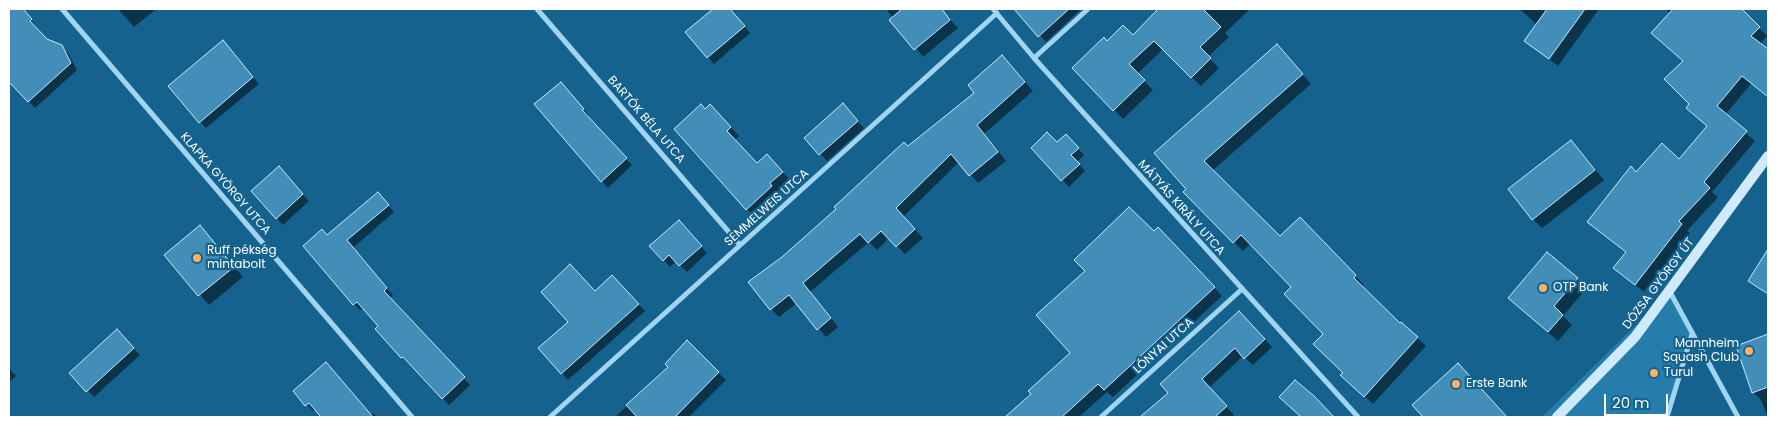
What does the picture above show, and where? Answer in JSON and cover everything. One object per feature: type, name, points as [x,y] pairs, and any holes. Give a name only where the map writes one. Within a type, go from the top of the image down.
[{"type":"main road","name":"DÓZSA GYÖRGY ÚT","points":[[1557,417],[1636,337],[1768,156]]},
{"type":"street","name":"KLAPKA GYÖRGY UTCA","points":[[62,9],[412,417]]},
{"type":"street","name":"BARTÓK BÉLA UTCA","points":[[536,9],[740,245]]},
{"type":"street","points":[[1034,58],[1088,9]]},
{"type":"street","name":"SEMMELWEIS UTCA","points":[[550,417],[995,11]]},
{"type":"street","name":"MÁTYÁS KIRÁLY UTCA","points":[[995,11],[1034,58],[1241,290],[1358,417]]},
{"type":"street","name":"LÓNYAI UTCA","points":[[1101,417],[1241,290]]},
{"type":"street","points":[[1670,292],[1738,417]]},
{"type":"street","points":[[1667,417],[1692,334]]},
{"type":"shaded area","points":[[1670,292],[1692,334],[1667,417],[1542,417]]},
{"type":"building","points":[[9,9],[23,9],[32,19],[30,21],[47,39],[62,45],[71,63],[28,102],[9,82]]},
{"type":"building","points":[[713,9],[730,9],[745,26],[707,58],[685,32]]},
{"type":"building","points":[[902,9],[942,9],[950,20],[914,50],[889,20]]},
{"type":"building","points":[[1014,9],[1069,9],[1038,37]]},
{"type":"building","points":[[1158,9],[1203,9],[1221,27],[1200,47],[1211,58],[1191,78],[1154,41],[1129,64],[1145,80],[1113,111],[1072,68],[1104,37],[1107,41],[1123,25],[1133,35]]},
{"type":"building","points":[[1547,9],[1585,9],[1549,59],[1524,41]]},
{"type":"building","points":[[1673,9],[1742,9],[1760,27],[1751,36],[1768,49],[1768,97],[1742,76],[1717,106],[1747,131],[1704,182],[1710,188],[1679,221],[1682,224],[1635,285],[1613,268],[1626,252],[1587,222],[1631,166],[1636,172],[1662,143],[1679,159],[1707,126],[1686,108],[1689,104],[1664,79],[1683,61],[1651,33]]},
{"type":"building","points":[[223,40],[253,77],[199,123],[168,86]]},
{"type":"building","points":[[1277,44],[1303,74],[1204,161],[1280,236],[1300,217],[1356,275],[1354,278],[1400,323],[1418,337],[1364,397],[1340,375],[1343,373],[1313,344],[1323,334],[1284,294],[1291,287],[1241,235],[1233,243],[1183,192],[1186,189],[1154,153]]},
{"type":"building","points":[[1002,55],[1025,82],[977,125],[998,152],[969,176],[951,154],[896,208],[915,229],[896,247],[881,231],[868,243],[860,234],[803,283],[831,318],[817,330],[789,295],[770,310],[748,282],[782,257],[836,209],[834,207],[904,142],[908,146],[974,93],[968,85]]},
{"type":"building","points":[[561,82],[584,109],[582,110],[627,158],[601,182],[534,104]]},
{"type":"building","points":[[843,103],[858,121],[819,155],[804,138]]},
{"type":"building","points":[[701,104],[705,109],[710,104],[731,127],[727,131],[757,163],[767,154],[783,172],[770,183],[772,186],[746,210],[674,129]]},
{"type":"building","points":[[1047,132],[1057,142],[1066,134],[1079,148],[1071,155],[1080,164],[1061,181],[1031,148]]},
{"type":"building","points":[[1571,140],[1595,170],[1532,220],[1508,189]]},
{"type":"building","points":[[279,166],[303,194],[276,219],[251,191]]},
{"type":"building","points":[[378,192],[389,205],[347,240],[387,288],[384,291],[465,377],[442,399],[403,357],[401,358],[375,329],[378,326],[357,302],[353,305],[303,246],[322,229],[327,235]]},
{"type":"building","points":[[1129,207],[1154,231],[1158,227],[1215,287],[1104,390],[1098,384],[1062,417],[1005,417],[1031,394],[1028,391],[1070,353],[1036,315],[1085,271],[1074,260]]},
{"type":"building","points":[[679,220],[702,246],[679,266],[669,255],[663,261],[649,246]]},
{"type":"building","name":"Ruff pékség mintabolt","points":[[200,225],[234,267],[198,296],[164,255]]},
{"type":"building","points":[[1768,249],[1768,294],[1748,281]]},
{"type":"building","name":"OTP Bank","points":[[1547,252],[1578,278],[1554,306],[1563,315],[1548,332],[1508,298]]},
{"type":"building","points":[[570,264],[595,291],[612,275],[639,304],[561,374],[538,348],[568,322],[541,292]]},
{"type":"building","points":[[1239,311],[1265,339],[1244,359],[1235,348],[1202,379],[1227,406],[1215,417],[1140,417],[1168,393],[1160,384]]},
{"type":"building","points":[[117,329],[134,348],[86,392],[69,373]]},
{"type":"building","points":[[1768,334],[1768,387],[1752,393],[1736,346]]},
{"type":"building","points":[[687,340],[719,372],[675,417],[637,417],[626,405],[668,367],[665,364]]},
{"type":"building","points":[[326,362],[373,417],[321,417],[309,403],[305,406],[293,391]]},
{"type":"building","name":"Erste Bank","points":[[1458,363],[1507,417],[1423,417],[1412,405]]},
{"type":"building","points":[[1295,380],[1334,417],[1301,417],[1279,397]]},
{"type":"place","name":"Ruff pékség mintabolt","points":[[197,258]]},
{"type":"place","name":"OTP Bank","points":[[1543,288]]},
{"type":"place","name":"Mannheim Squash Club","points":[[1749,351]]},
{"type":"place","name":"Turul","points":[[1654,373]]},
{"type":"place","name":"Erste Bank","points":[[1456,384]]}]
